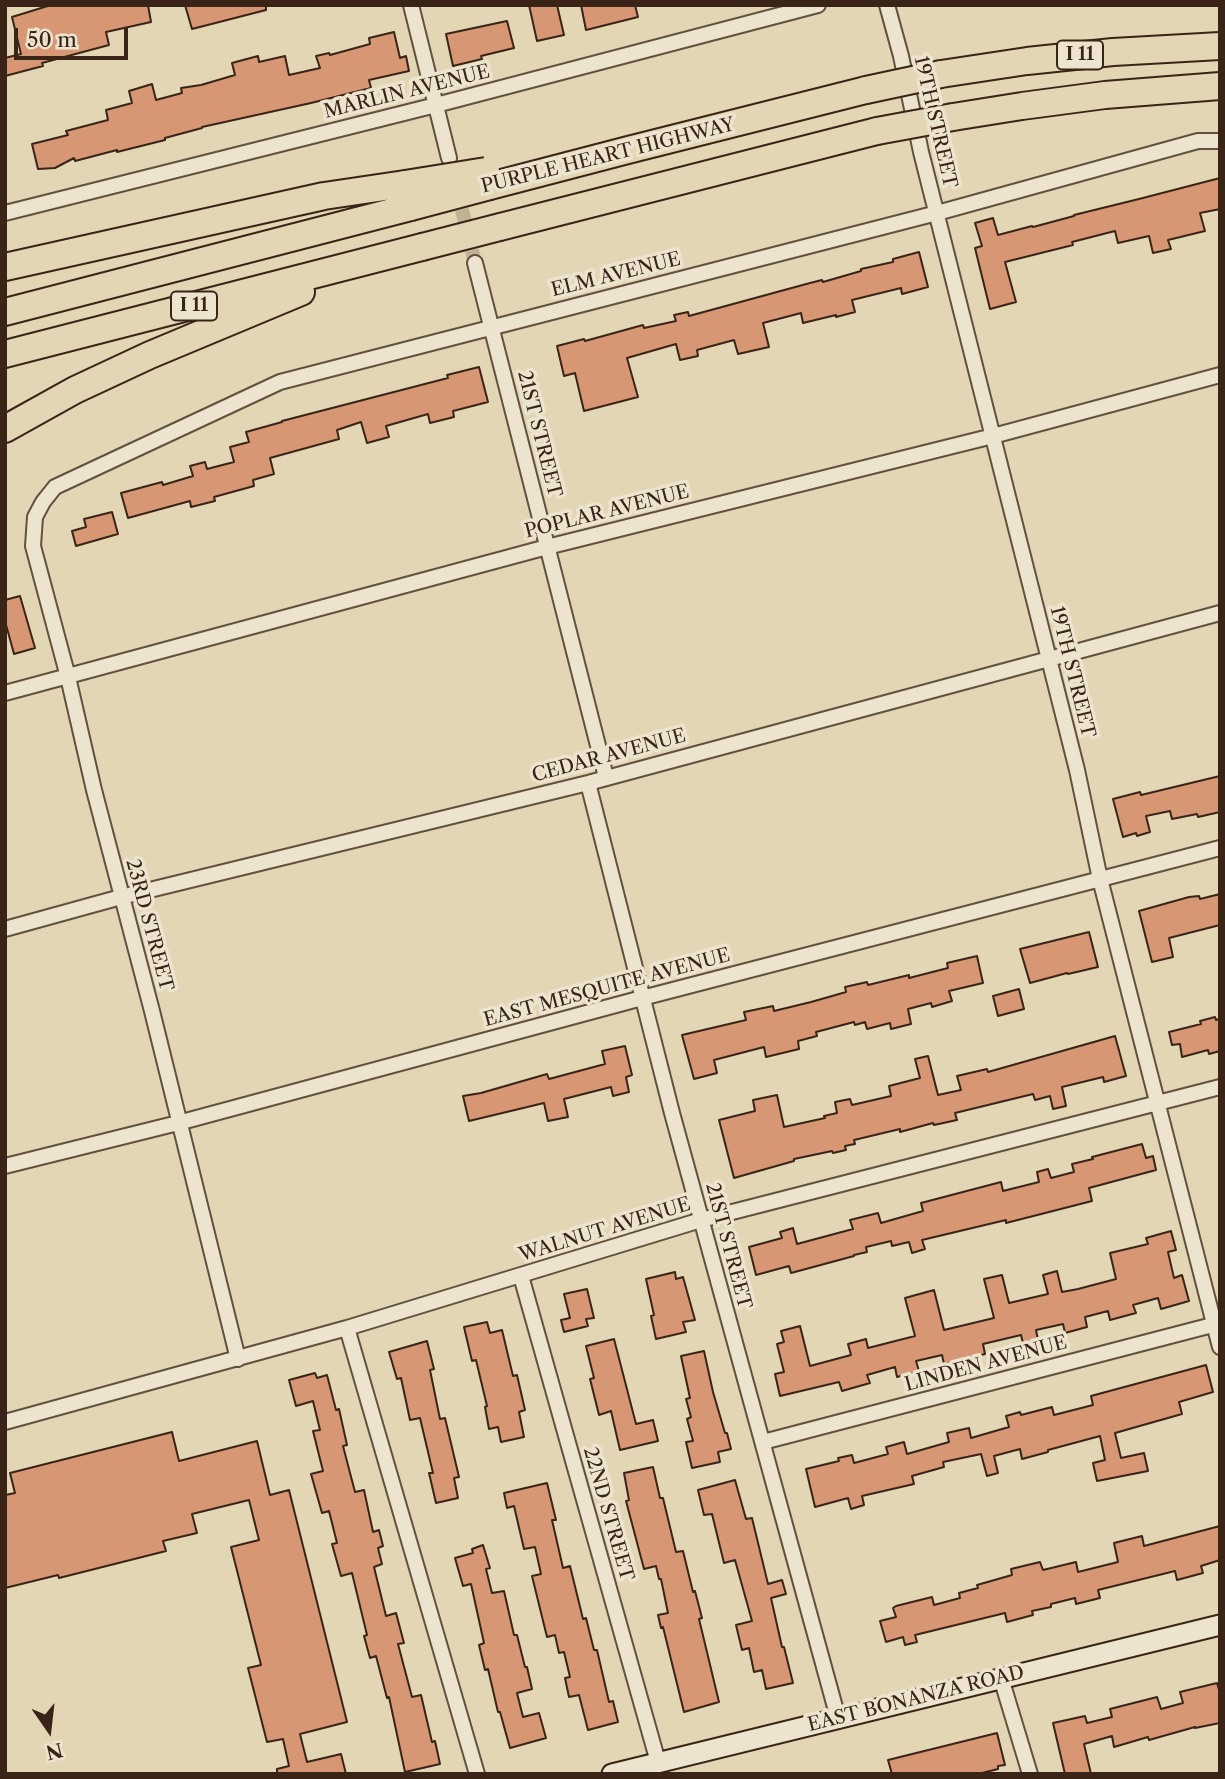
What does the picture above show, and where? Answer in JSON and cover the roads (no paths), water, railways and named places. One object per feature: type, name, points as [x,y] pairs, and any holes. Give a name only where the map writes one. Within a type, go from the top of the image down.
[{"type":"highway","name":"PURPLE HEART HIGHWAY","points":[[5,312],[408,195],[628,150],[866,90],[941,74],[1027,61],[1113,52],[1220,46]]},
{"type":"highway","name":"I 11","points":[[5,354],[877,131],[1091,97],[1220,86]]},
{"type":"highway","points":[[5,267],[324,196],[408,195]]},
{"type":"highway","points":[[5,429],[75,390],[150,355],[383,257]]},
{"type":"main road","name":"EAST BONANZA ROAD","points":[[612,1774],[1220,1625]]},
{"type":"street","points":[[411,5],[449,158]]},
{"type":"street","name":"MARLIN AVENUE","points":[[5,213],[436,105],[818,5]]},
{"type":"street","name":"19TH STREET","points":[[887,5],[901,56],[921,152],[1077,770],[1100,879],[1217,1324],[1220,1347]]},
{"type":"street","name":"ELM AVENUE","points":[[43,502],[55,487],[280,382],[937,213],[1198,141],[1220,141]]},
{"type":"street","name":"21ST STREET","points":[[475,263],[606,778]]},
{"type":"street","name":"POPLAR AVENUE","points":[[5,693],[547,547],[993,436],[1220,375]]},
{"type":"street","name":"23RD STREET","points":[[43,502],[35,517],[33,546],[238,1359]]},
{"type":"street","name":"CEDAR AVENUE","points":[[5,929],[121,897],[606,778],[1220,613]]},
{"type":"street","name":"21ST STREET","points":[[588,782],[701,1220],[838,1718]]},
{"type":"street","name":"EAST MESQUITE AVENUE","points":[[5,1166],[178,1123],[642,998],[1220,848]]},
{"type":"street","name":"WALNUT AVENUE","points":[[5,1422],[347,1328],[701,1220],[1220,1087]]},
{"type":"street","name":"22ND STREET","points":[[521,1276],[659,1762]]},
{"type":"street","name":"LINDEN AVENUE","points":[[762,1442],[1217,1324]]},
{"type":"street","points":[[347,1328],[477,1774]]},
{"type":"street","points":[[1002,1678],[1030,1774]]},
{"type":"tunnel","points":[[457,189],[475,263]]}]
